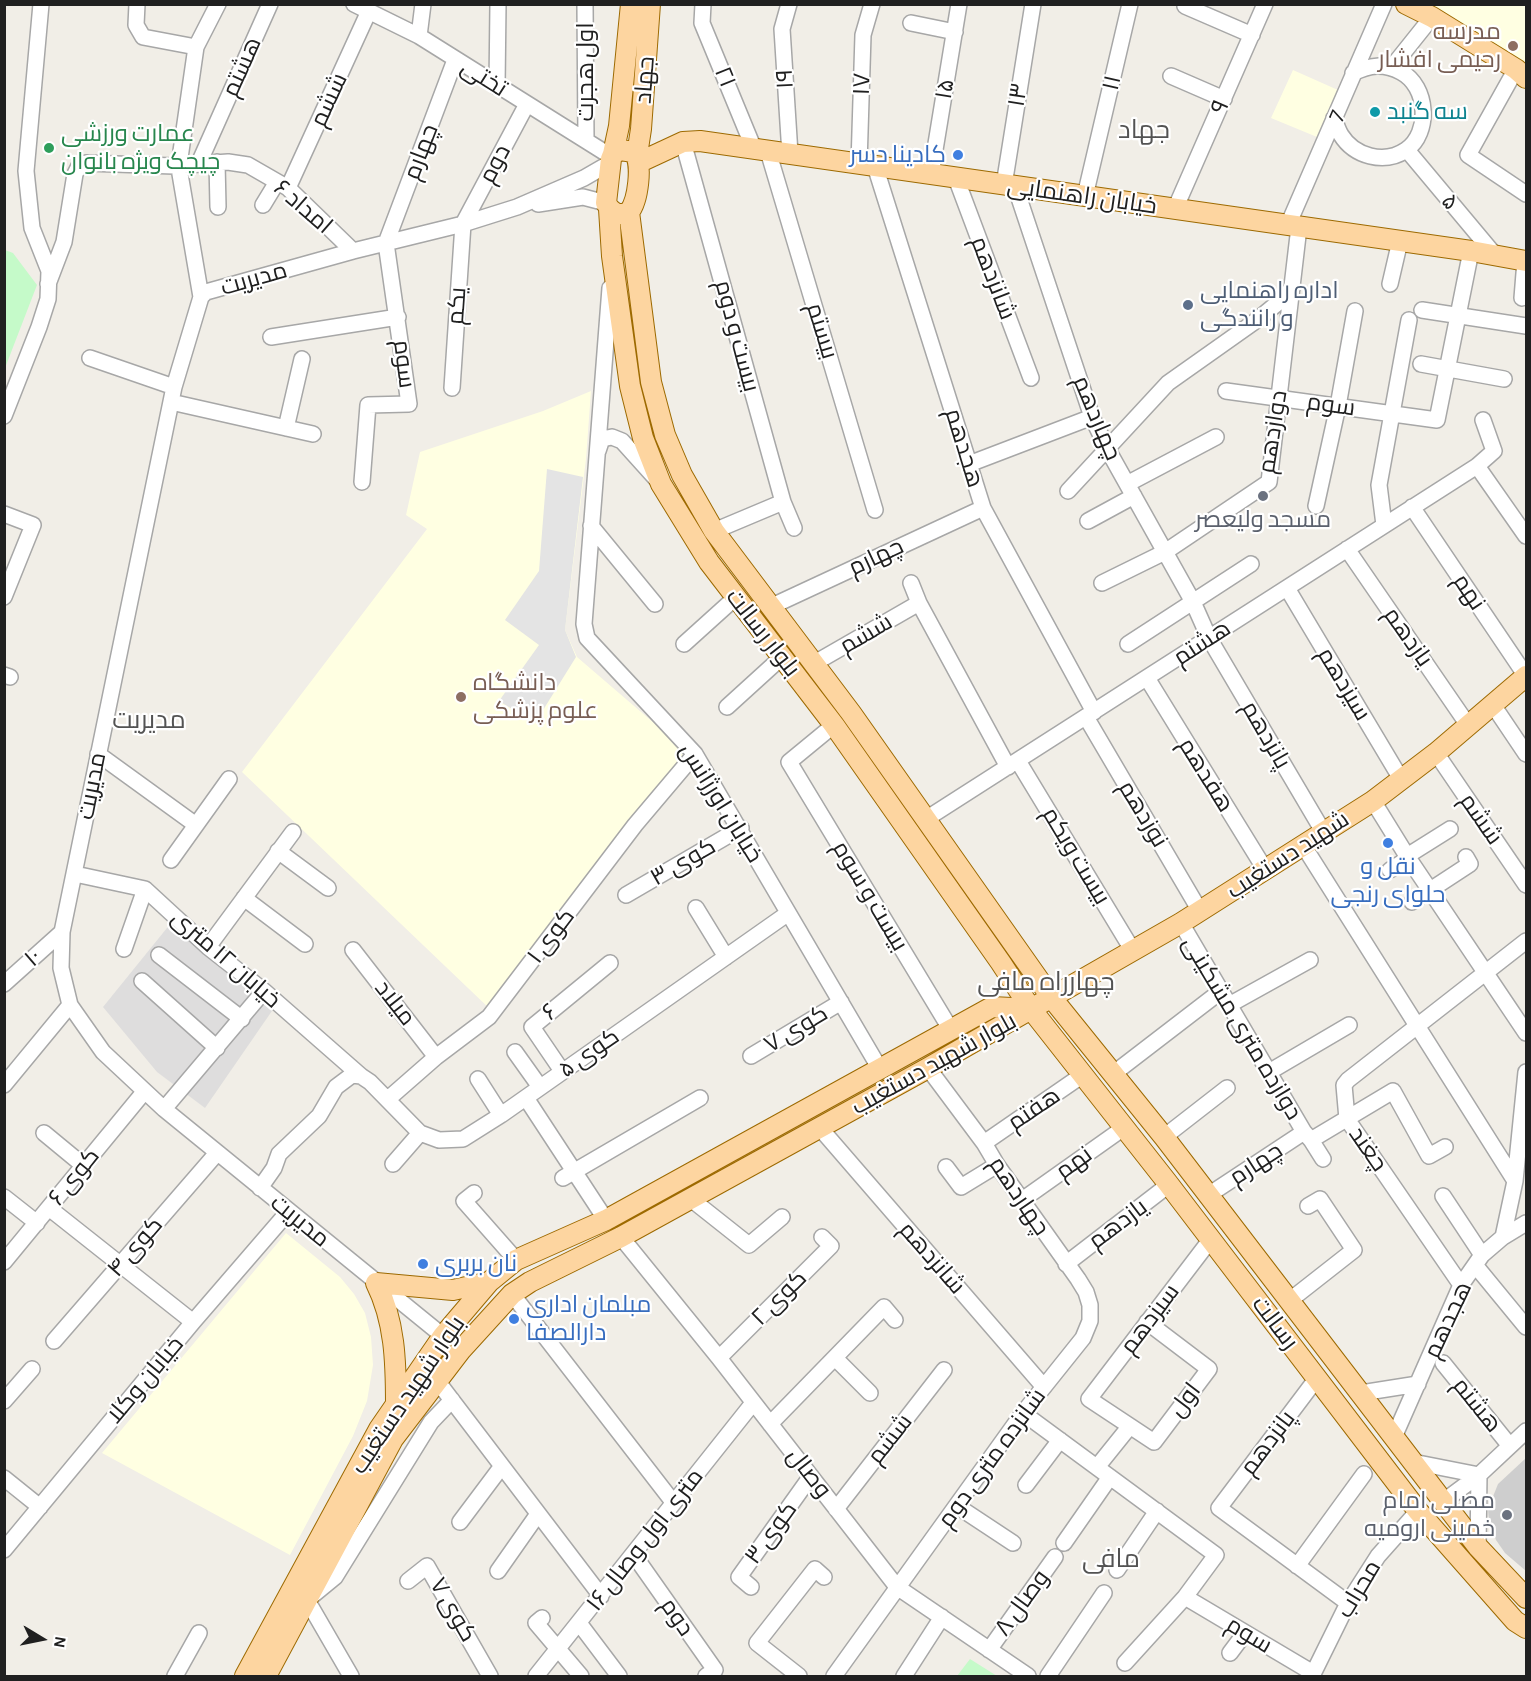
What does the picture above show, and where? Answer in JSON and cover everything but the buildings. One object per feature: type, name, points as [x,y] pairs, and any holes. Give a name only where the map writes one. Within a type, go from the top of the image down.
[{"type":"main road","name":"جهاد","points":[[607,206],[611,158],[619,126],[631,4]]},
{"type":"main road","name":"جهاد","points":[[629,212],[634,204],[650,4]]},
{"type":"main road","points":[[1406,4],[1432,17],[1521,73]]},
{"type":"main road","points":[[619,126],[625,132],[632,134],[641,129]]},
{"type":"main road","name":"خیابان راهنمایی","points":[[638,158],[683,142],[700,141],[1494,254],[1526,261]]},
{"type":"main road","points":[[611,158],[624,149],[634,152],[638,158]]},
{"type":"main road","points":[[607,206],[617,214],[629,212]]},
{"type":"main road","name":"بلوار رسالت","points":[[607,206],[630,386],[643,438],[661,484],[709,562],[834,725],[1002,963],[1031,1009]]},
{"type":"main road","name":"بلوار رسالت","points":[[629,212],[651,382],[665,435],[682,475],[727,550],[851,713],[1051,997]]},
{"type":"main road","points":[[709,562],[727,550]]},
{"type":"main road","name":"شهید دستغیب","points":[[1031,1009],[1266,871],[1373,801],[1436,753],[1526,676]]},
{"type":"main road","points":[[834,725],[851,713]]},
{"type":"main road","name":"رسالت","points":[[1051,997],[1164,1137],[1478,1547],[1527,1598]]},
{"type":"main road","name":"بلوار شهید دستغیب","points":[[245,1677],[379,1429],[443,1336],[489,1282],[516,1260],[606,1220],[992,1007],[1031,1009]]},
{"type":"main road","name":"بلوار شهید دستغیب","points":[[266,1677],[393,1439],[461,1350],[512,1294],[530,1282],[691,1199],[1031,1009]]},
{"type":"main road","name":"رسالت","points":[[1031,1009],[1125,1127],[1418,1511],[1521,1625]]},
{"type":"main road","points":[[1167,1182],[1185,1167]]},
{"type":"main road","points":[[606,1220],[621,1237]]},
{"type":"main road","points":[[376,1283],[453,1290],[489,1282]]},
{"type":"main road","points":[[376,1283],[385,1302],[392,1334],[396,1366],[396,1405]]},
{"type":"main road","points":[[443,1336],[461,1350]]},
{"type":"main road","points":[[1521,1625],[1527,1603]]},
{"type":"street","points":[[4,416],[48,300],[49,271],[32,228],[26,171],[41,4]]},
{"type":"street","points":[[137,4],[136,25],[143,37],[196,47]]},
{"type":"street","points":[[201,297],[180,166],[196,47],[218,4]]},
{"type":"street","name":"هشتم","points":[[199,163],[270,4]]},
{"type":"street","name":"تختی","points":[[354,4],[419,36],[611,158]]},
{"type":"street","points":[[419,36],[423,4]]},
{"type":"street","points":[[498,4],[498,87]]},
{"type":"street","name":"اول هجرت","points":[[585,4],[586,140]]},
{"type":"street","name":"۲۱","points":[[703,4],[702,23],[761,150]]},
{"type":"street","name":"۱۹","points":[[789,4],[782,29],[790,154]]},
{"type":"street","name":"۱۷","points":[[867,165],[863,35],[872,4]]},
{"type":"street","name":"۱۵","points":[[931,174],[959,4]]},
{"type":"street","name":"۱۳","points":[[1010,185],[1033,4]]},
{"type":"street","name":"۱۱","points":[[1085,196],[1130,4]]},
{"type":"street","name":"۹","points":[[1175,209],[1265,4]]},
{"type":"street","name":"7","points":[[1294,226],[1334,118],[1384,4]]},
{"type":"street","points":[[1185,6],[1252,35]]},
{"type":"street","name":"ششم","points":[[263,205],[282,185],[369,11]]},
{"type":"street","points":[[1392,67],[1432,17]]},
{"type":"street","points":[[911,24],[955,32]]},
{"type":"street","name":"چهارم","points":[[386,243],[455,60]]},
{"type":"street","points":[[1334,118],[1351,147],[1364,155],[1378,158],[1394,156],[1407,150],[1421,126],[1424,112],[1422,98],[1415,84],[1405,74],[1392,67],[1380,65],[1368,66],[1353,73]]},
{"type":"street","points":[[1521,73],[1468,155],[1527,194]]},
{"type":"street","points":[[1171,76],[1224,99]]},
{"type":"street","name":"دوم","points":[[463,224],[527,104]]},
{"type":"street","name":"بیست و دوم","points":[[683,142],[783,502],[794,528]]},
{"type":"street","name":"بیستم","points":[[761,150],[875,510]]},
{"type":"street","name":"۵","points":[[1407,150],[1494,254]]},
{"type":"street","name":"مدیریت","points":[[443,1336],[164,1109],[103,1052],[70,1005],[61,968],[62,932],[172,395],[201,297],[206,292],[353,251],[463,224],[517,207],[584,178],[611,158]]},
{"type":"street","points":[[217,162],[218,207]]},
{"type":"street","name":"امداد ۶","points":[[48,284],[64,242],[75,174],[79,166],[86,163],[180,166],[217,162],[248,165],[282,185],[353,251]]},
{"type":"street","name":"هجدهم","points":[[867,165],[983,508],[1090,715]]},
{"type":"street","name":"شانزدهم","points":[[956,178],[1031,378]]},
{"type":"street","name":"چهاردهم","points":[[1010,185],[1092,417],[1193,602],[1209,638]]},
{"type":"street","name":"مدیریت","points":[[517,207],[583,197],[607,206]]},
{"type":"street","name":"یکم","points":[[452,388],[463,224]]},
{"type":"street","name":"دوازدهم","points":[[1102,583],[1165,552],[1269,482],[1293,285],[1294,226]]},
{"type":"street","points":[[1390,284],[1400,241]]},
{"type":"street","name":"سوم","points":[[362,482],[368,405],[409,404],[386,243]]},
{"type":"street","points":[[1447,368],[1471,251]]},
{"type":"street","name":"خیابان اورژانس","points":[[612,255],[584,624],[587,638],[695,754],[741,828],[788,914],[880,1069]]},
{"type":"street","points":[[1522,298],[1526,261]]},
{"type":"street","points":[[1068,491],[1168,383],[1257,320],[1285,297],[1293,285]]},
{"type":"street","points":[[1422,310],[1527,326]]},
{"type":"street","points":[[1316,506],[1338,406],[1355,311]]},
{"type":"street","points":[[271,337],[398,317]]},
{"type":"street","points":[[1384,525],[1379,485],[1409,320]]},
{"type":"street","points":[[90,358],[172,395],[313,434]]},
{"type":"street","points":[[286,428],[302,360]]},
{"type":"street","points":[[1421,364],[1503,379]]},
{"type":"street","name":"سوم","points":[[1226,391],[1437,420],[1447,368]]},
{"type":"street","points":[[969,464],[1092,417]]},
{"type":"street","points":[[1483,420],[1494,451],[1477,466],[1521,514],[1527,536]]},
{"type":"street","points":[[597,453],[602,439],[612,437],[622,441],[661,484]]},
{"type":"street","points":[[1088,521],[1131,490],[1216,437]]},
{"type":"street","name":"هشتم","points":[[926,819],[1477,466]]},
{"type":"street","points":[[714,531],[783,502]]},
{"type":"street","name":"نهم","points":[[1412,507],[1526,676]]},
{"type":"street","name":"چهارم","points":[[770,607],[983,508]]},
{"type":"street","points":[[4,514],[33,525],[4,597]]},
{"type":"street","points":[[591,526],[655,604]]},
{"type":"street","name":"یازدهم","points":[[1347,549],[1468,725]]},
{"type":"street","points":[[1128,644],[1251,564]]},
{"type":"street","name":"بیست ویکم","points":[[911,583],[920,603],[1013,764],[1133,951]]},
{"type":"street","name":"سیزدهم","points":[[1287,588],[1401,779]]},
{"type":"street","points":[[684,644],[735,598]]},
{"type":"street","name":"ششم","points":[[813,664],[920,603]]},
{"type":"street","name":"پانزدهم","points":[[1209,638],[1324,832]]},
{"type":"street","points":[[727,707],[782,657]]},
{"type":"street","name":"هفدهم","points":[[1147,678],[1266,871]]},
{"type":"street","points":[[1493,705],[1527,754]]},
{"type":"street","name":"نوزدهم","points":[[1090,715],[1200,911]]},
{"type":"street","name":"بیست و سوم","points":[[834,725],[789,762],[951,1030]]},
{"type":"street","name":"ششم","points":[[1436,753],[1527,885]]},
{"type":"street","points":[[98,754],[196,825]]},
{"type":"street","name":"کوی ۱","points":[[388,1099],[436,1057],[489,1017],[635,825],[695,754]]},
{"type":"street","points":[[171,860],[230,779]]},
{"type":"street","points":[[1373,801],[1408,857],[1527,1033]]},
{"type":"street","name":"کوی ۳","points":[[626,895],[741,828]]},
{"type":"street","points":[[1390,870],[1450,829]]},
{"type":"street","points":[[208,946],[293,832]]},
{"type":"street","points":[[1303,845],[1515,1181]]},
{"type":"street","points":[[278,851],[328,888]]},
{"type":"street","points":[[1412,902],[1470,864],[1466,857]]},
{"type":"street","points":[[75,874],[145,889],[124,949]]},
{"type":"street","name":"خیابان ۱۲ متری","points":[[145,889],[208,946],[264,991],[388,1099]]},
{"type":"street","points":[[244,898],[305,944]]},
{"type":"street","points":[[696,908],[726,957]]},
{"type":"street","name":"کوی ۵","points":[[420,1133],[439,1140],[463,1139],[526,1098],[788,914]]},
{"type":"street","name":"دوازده متری مشکینی","points":[[1180,923],[1323,1159]]},
{"type":"street","name":"۱۰","points":[[4,984],[62,932]]},
{"type":"street","points":[[1416,1025],[1527,941]]},
{"type":"street","name":"میلاد","points":[[353,950],[436,1057]]},
{"type":"street","points":[[159,955],[242,1019]]},
{"type":"street","points":[[1113,1074],[1225,998],[1310,960]]},
{"type":"street","name":"۶","points":[[562,1071],[532,1027],[610,963]]},
{"type":"street","points":[[142,981],[217,1048]]},
{"type":"street","points":[[164,1109],[264,991]]},
{"type":"street","name":"کوی ۷","points":[[751,1056],[841,1002]]},
{"type":"street","points":[[4,1084],[70,1005]]},
{"type":"street","points":[[1269,1072],[1349,1025]]},
{"type":"street","name":"چغند","points":[[1416,1025],[1347,1080],[1344,1085],[1347,1119],[1461,1285]]},
{"type":"street","points":[[515,1052],[540,1087]]},
{"type":"street","name":"چهاردهم","points":[[928,1068],[984,1143],[1086,1292],[1090,1305],[1087,1330]]},
{"type":"street","points":[[1503,1237],[1515,1181],[1527,1072]]},
{"type":"street","name":"هفتم","points":[[984,1143],[1084,1074]]},
{"type":"street","points":[[260,1188],[274,1168],[279,1154],[319,1116],[336,1087],[352,1075],[361,1076]]},
{"type":"street","points":[[478,1079],[501,1115]]},
{"type":"street","points":[[1164,1137],[1227,1088]]},
{"type":"street","name":"چهارم","points":[[1207,1196],[1308,1136],[1347,1119],[1392,1091],[1429,1156],[1445,1147]]},
{"type":"street","name":"کوی ۶","points":[[4,1262],[144,1092]]},
{"type":"street","points":[[526,1098],[569,1174],[606,1220]]},
{"type":"street","points":[[569,1174],[700,1098]]},
{"type":"street","points":[[388,1099],[420,1133],[393,1164]]},
{"type":"street","name":"نهم","points":[[1022,1200],[1125,1127]]},
{"type":"street","name":"شانزدهم","points":[[820,1128],[1044,1387]]},
{"type":"street","points":[[44,1133],[84,1166]]},
{"type":"street","name":"کوی ۴","points":[[54,1341],[217,1153]]},
{"type":"street","points":[[946,1167],[961,1187],[997,1165]]},
{"type":"street","name":"یازدهم","points":[[1066,1264],[1162,1190],[1167,1182]]},
{"type":"street","points":[[474,1193],[464,1201],[516,1260]]},
{"type":"street","points":[[1443,1196],[1479,1260],[1527,1327]]},
{"type":"street","points":[[4,1197],[37,1223]]},
{"type":"street","points":[[691,1199],[749,1245],[782,1217]]},
{"type":"street","points":[[1289,1301],[1354,1250],[1320,1199],[1308,1206]]},
{"type":"street","points":[[49,1208],[193,1322]]},
{"type":"street","name":"خیابان وکلا","points":[[4,1550],[193,1322],[288,1212]]},
{"type":"street","name":"هجدهم","points":[[1395,1437],[1461,1285],[1479,1260],[1503,1237],[1527,1223]]},
{"type":"street","name":"وصال","points":[[621,1237],[897,1587],[1028,1677]]},
{"type":"street","name":"کوی ۲","points":[[718,1358],[831,1246],[822,1237]]},
{"type":"street","name":"سیزدهم","points":[[1130,1426],[1089,1399],[1211,1239]]},
{"type":"street","points":[[512,1294],[673,1502]]},
{"type":"street","points":[[770,1424],[884,1307],[895,1320]]},
{"type":"street","name":"اول","points":[[1130,1426],[1154,1442],[1209,1369],[1147,1322]]},
{"type":"street","name":"شانزده متری دوم","points":[[834,1677],[1023,1413],[1087,1330]]},
{"type":"street","points":[[835,1358],[870,1393]]},
{"type":"street","name":"هشتم","points":[[1443,1363],[1510,1446]]},
{"type":"street","points":[[4,1401],[32,1369]]},
{"type":"street","name":"ششم","points":[[836,1509],[945,1370]]},
{"type":"street","name":"پانزدهم","points":[[1297,1566],[1219,1508],[1317,1378]]},
{"type":"street","points":[[438,1382],[601,1596]]},
{"type":"street","points":[[1361,1393],[1418,1384]]},
{"type":"street","points":[[351,1677],[307,1600],[335,1577],[430,1422],[452,1400]]},
{"type":"street","name":"۱۶ متری اول وصال","points":[[536,1677],[753,1403]]},
{"type":"street","points":[[1023,1413],[1216,1555],[1185,1597],[1125,1663]]},
{"type":"street","points":[[1097,1467],[1130,1426]]},
{"type":"street","points":[[1444,1501],[1479,1475],[1527,1431]]},
{"type":"street","points":[[1026,1485],[1060,1440]]},
{"type":"street","points":[[1413,1462],[1479,1475]]},
{"type":"street","points":[[460,1522],[502,1466]]},
{"type":"street","points":[[1348,1603],[1297,1566],[1364,1474]]},
{"type":"street","points":[[1478,1547],[1479,1475]]},
{"type":"street","name":"کوی ۳","points":[[751,1587],[739,1577],[811,1476]]},
{"type":"street","points":[[1064,1543],[1110,1477]]},
{"type":"street","points":[[4,1478],[40,1507]]},
{"type":"street","points":[[957,1506],[1013,1543]]},
{"type":"street","points":[[1117,1570],[1157,1511]]},
{"type":"street","name":"محراب","points":[[1312,1675],[1348,1603],[1378,1556],[1418,1511]]},
{"type":"street","points":[[498,1571],[538,1514]]},
{"type":"street","name":"دوم","points":[[634,1555],[715,1670],[706,1677]]},
{"type":"street","name":"وصال ۸","points":[[989,1650],[1055,1557]]},
{"type":"street","name":"کوی ۷","points":[[408,1581],[427,1566],[490,1677]]},
{"type":"street","points":[[799,1677],[757,1643],[815,1569],[825,1577]]},
{"type":"street","points":[[1047,1677],[1104,1593]]},
{"type":"street","name":"سوم","points":[[1185,1597],[1312,1675]]},
{"type":"street","points":[[904,1677],[942,1617]]},
{"type":"street","points":[[542,1618],[536,1623],[581,1677]]},
{"type":"street","points":[[579,1623],[618,1677]]},
{"type":"street","points":[[175,1677],[199,1633]]},
{"type":"street","points":[[1230,1653],[1245,1633]]},
{"type":"shaded area","name":"مدرسه رحیمی افشار","points":[[1418,5],[1526,5],[1526,63],[1468,27],[1462,29]]},
{"type":"shaded area","points":[[1293,70],[1338,90],[1317,137],[1271,118]]},
{"type":"shaded area","name":"دانشگاه علوم پزشکی","points":[[591,391],[586,459],[565,630],[577,657],[669,736],[684,757],[491,1010],[242,772],[427,529],[406,515],[420,452],[543,411]]},
{"type":"shaded area","points":[[547,469],[583,477],[565,630],[576,657],[535,723],[499,701],[539,645],[505,620],[539,571]]},
{"type":"shaded area","points":[[171,923],[274,1008],[205,1108],[157,1072],[103,1007]]},
{"type":"shaded area","points":[[286,1233],[340,1277],[354,1294],[365,1313],[371,1337],[373,1365],[367,1401],[353,1436],[290,1555],[102,1453]]},
{"type":"shaded area","name":"مصلی امام خمینی ارومیه","points":[[1526,1458],[1526,1571],[1505,1553],[1496,1540],[1489,1522],[1488,1509],[1498,1484]]},
{"type":"green space","points":[[5,250],[13,253],[37,285],[5,368]]},
{"type":"green space","points":[[970,1659],[997,1676],[957,1676]]},
{"type":"place","name":"مدرسه رحیمی افشار","points":[[1513,46]]},
{"type":"place","name":"سه گنبد","points":[[1375,112]]},
{"type":"place","name":"عمارت ورزشی چیچک ویژه بانوان","points":[[49,148]]},
{"type":"place","name":"کادینا دسر","points":[[958,155]]},
{"type":"place","name":"اداره راهنمایی و رانندگی","points":[[1188,305]]},
{"type":"place","name":"مسجد ولیعصر","points":[[1263,496]]},
{"type":"place","name":"دانشگاه علوم پزشکی","points":[[461,697]]},
{"type":"place","name":"نقل و حلوای رنجی","points":[[1388,843]]},
{"type":"place","name":"نان بربری","points":[[423,1264]]},
{"type":"place","name":"مبلمان اداری دارالصفا","points":[[514,1319]]},
{"type":"place","name":"مصلی امام خمینی ارومیه","points":[[1507,1515]]},
{"type":"district","name":"جهاد","points":[[1144,130]]},
{"type":"district","name":"مدیریت","points":[[149,720]]},
{"type":"district","name":"چهارراه مافی","points":[[1046,982]]},
{"type":"district","name":"مافی","points":[[1111,1559]]}]
